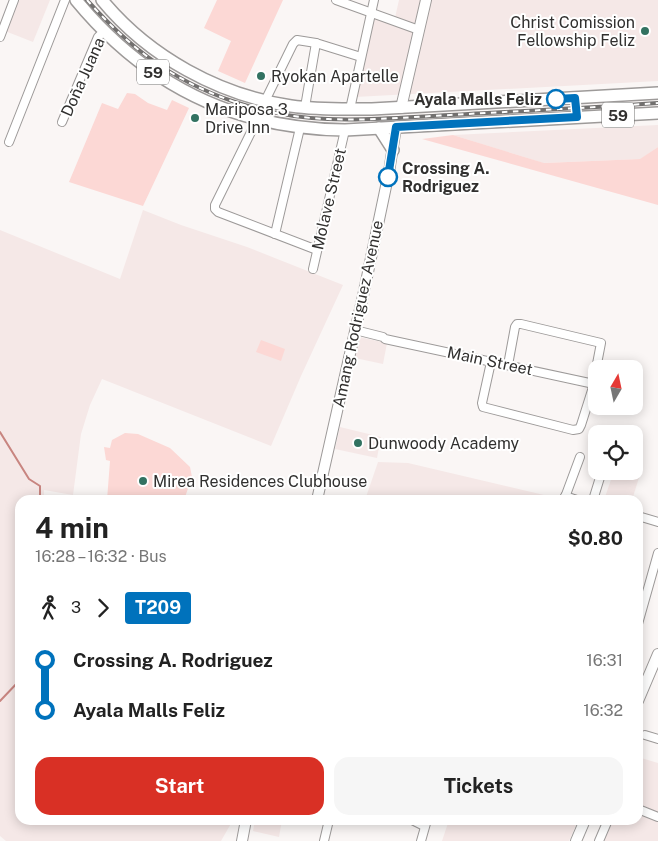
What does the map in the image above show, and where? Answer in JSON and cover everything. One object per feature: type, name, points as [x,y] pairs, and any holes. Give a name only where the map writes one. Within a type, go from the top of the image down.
[{"type":"main road","name":"59","points":[[76,0],[104,31],[130,55],[165,81],[214,105],[252,118],[300,128],[345,130],[658,113]]},
{"type":"main road","points":[[401,108],[426,0]]},
{"type":"main road","name":"59","points":[[107,2],[133,32],[177,65],[208,80],[260,99],[305,107],[350,109],[401,108],[658,93]]},
{"type":"main road","points":[[575,98],[577,117]]},
{"type":"main road","points":[[252,118],[260,99]]},
{"type":"main road","name":"Amang Rodriguez Avenue","points":[[318,495],[393,150],[396,127]]},
{"type":"main road","points":[[379,128],[393,150]]},
{"type":"main road","points":[[643,678],[658,654]]},
{"type":"main road","points":[[242,841],[245,825]]},
{"type":"main road","points":[[576,841],[583,825]]},
{"type":"street","points":[[0,37],[14,0]]},
{"type":"street","points":[[9,142],[65,0]]},
{"type":"street","points":[[336,0],[419,30]]},
{"type":"street","points":[[350,109],[374,0]]},
{"type":"street","name":"Doña Juana","points":[[62,122],[98,38],[104,31]]},
{"type":"street","points":[[260,99],[298,40],[316,43],[361,57]]},
{"type":"street","points":[[305,107],[316,43]]},
{"type":"street","points":[[252,118],[215,205],[215,209],[218,212],[317,250]]},
{"type":"street","points":[[275,234],[300,128]]},
{"type":"street","name":"Molave Street","points":[[313,269],[345,130]]},
{"type":"street","points":[[508,365],[517,324],[599,342],[602,345],[598,360]]},
{"type":"street","name":"Main Street","points":[[354,332],[382,340],[385,339],[588,383]]},
{"type":"street","points":[[491,362],[482,403],[483,407],[487,409],[573,430],[579,429],[588,403]]},
{"type":"street","points":[[565,495],[580,457]]},
{"type":"street","points":[[595,495],[599,480]]},
{"type":"street","points":[[643,518],[658,522]]},
{"type":"street","points":[[643,606],[658,553]]},
{"type":"street","points":[[645,735],[658,738]]},
{"type":"street","points":[[643,811],[658,817]]},
{"type":"street","points":[[324,841],[328,825]]},
{"type":"street","points":[[421,841],[425,825]]},
{"type":"street","points":[[599,841],[606,825]]},
{"type":"shaded area","points":[[18,0],[50,0],[33,42],[5,31]]},
{"type":"shaded area","points":[[217,0],[283,0],[245,83],[218,71],[231,41],[204,28]]},
{"type":"shaded area","name":"Ayala Malls Feliz","points":[[399,0],[658,0],[658,81],[355,97],[373,16],[394,22]]},
{"type":"shaded area","points":[[127,93],[135,94],[148,103],[167,110],[172,100],[189,108],[143,206],[69,182],[102,103],[118,109]]},
{"type":"shaded area","points":[[658,125],[658,147],[641,159],[543,163],[453,135]]},
{"type":"shaded area","points":[[453,135],[544,163],[640,159],[658,147],[658,205],[422,139]]},
{"type":"shaded area","points":[[143,210],[247,247],[343,285],[271,446],[102,379],[90,405],[81,434],[73,495],[44,490],[44,495],[15,495],[15,825],[230,825],[221,841],[6,841],[0,836],[0,230],[120,279]]},
{"type":"shaded area","points":[[359,337],[387,343],[383,364],[355,358]]},
{"type":"shaded area","points":[[261,340],[285,349],[281,361],[256,352]]},
{"type":"shaded area","name":"Dunwoody Academy","points":[[340,427],[381,437],[377,458],[335,449]]},
{"type":"shaded area","points":[[125,433],[138,434],[170,448],[190,467],[192,477],[186,495],[107,495],[110,461],[106,460],[104,447],[110,448],[112,440]]},
{"type":"shaded area","points":[[378,462],[408,463],[544,495],[367,495]]},
{"type":"shaded area","points":[[611,480],[638,480],[634,495],[606,495]]},
{"type":"shaded area","points":[[643,758],[658,763],[658,841],[596,841],[603,825],[643,825]]},
{"type":"shaded area","points":[[254,825],[281,825],[279,837],[253,831]]},
{"type":"shaded area","points":[[447,825],[576,825],[569,841],[442,841]]},
{"type":"waterway","points":[[0,432],[29,479],[40,486],[40,495]]},
{"type":"waterway","points":[[0,701],[15,685]]},
{"type":"railway","points":[[87,0],[108,23],[132,44],[168,70],[211,93],[234,102],[280,114],[328,119],[373,119],[658,103]]},
{"type":"bus line","name":"T209","points":[[388,177],[396,127],[577,117],[575,98],[556,99]]},
{"type":"place","name":"Christ Comission Fellowship Feliz","points":[[645,31]]},
{"type":"place","name":"Ryokan Apartelle","points":[[261,76]]},
{"type":"place","name":"Ayala Malls Feliz","points":[[556,99]]},
{"type":"place","name":"Mariposa 3 Drive Inn","points":[[195,118]]},
{"type":"place","name":"Crossing A. Rodriguez","points":[[388,177]]},
{"type":"place","name":"Dunwoody Academy","points":[[358,443]]},
{"type":"place","name":"Mirea Residences Clubhouse","points":[[143,481]]}]
